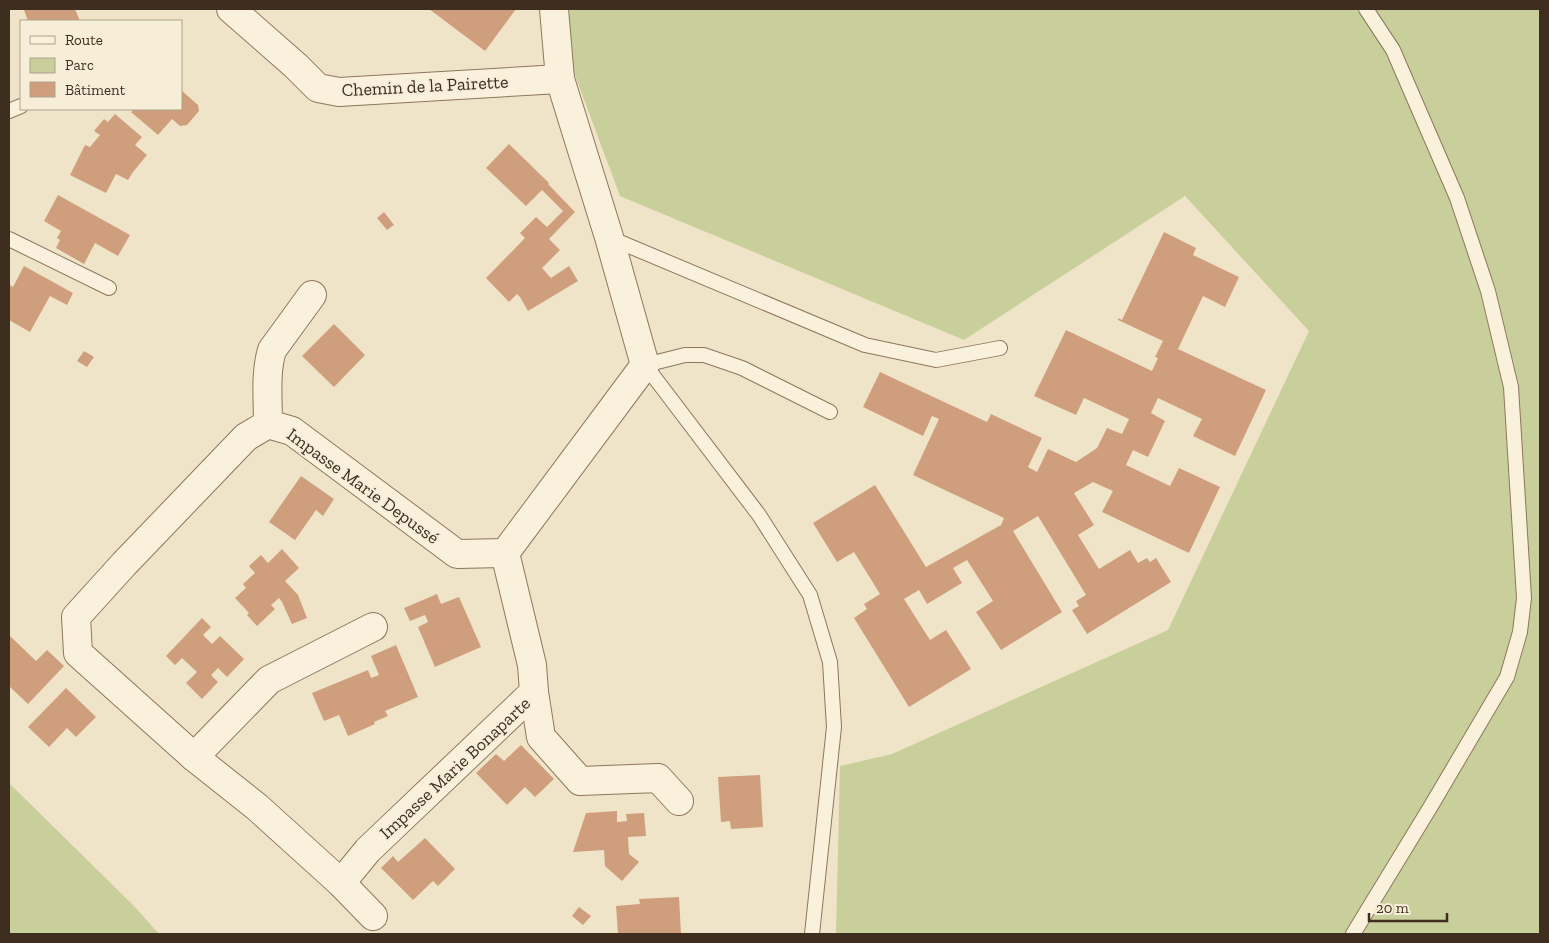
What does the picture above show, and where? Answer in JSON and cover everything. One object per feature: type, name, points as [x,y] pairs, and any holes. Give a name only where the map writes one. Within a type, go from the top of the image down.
[{"type":"street","name":"Chemin de la Pairette","points":[[231,9],[318,88],[339,92],[560,79]]},
{"type":"street","points":[[505,553],[645,365],[560,79],[554,9]]},
{"type":"street","points":[[268,424],[268,373],[272,350],[312,295]]},
{"type":"street","name":"Impasse Marie Depussé","points":[[373,916],[341,883],[257,807],[194,757],[78,653],[76,617],[246,437],[268,424],[292,431],[457,554],[505,553]]},
{"type":"street","name":"Impasse Marie Bonaparte","points":[[341,883],[368,850],[534,692],[532,665],[505,553]]},
{"type":"street","points":[[194,757],[269,680],[373,627]]},
{"type":"street","points":[[534,692],[541,737],[580,781],[658,778],[679,801]]},
{"type":"lane","points":[[1353,934],[1507,677],[1520,632],[1524,598],[1511,387],[1488,291],[1457,198],[1397,58],[1366,9]]},
{"type":"lane","points":[[608,237],[864,345],[936,360],[1000,348]]},
{"type":"lane","points":[[9,239],[109,288]]},
{"type":"lane","points":[[812,934],[834,727],[830,662],[810,595],[759,515],[645,365],[685,355],[704,356],[742,368],[830,412]]},
{"type":"green space","points":[[564,9],[1540,9],[1540,934],[836,934],[840,766],[892,754],[1168,630],[1309,331],[1185,196],[964,340],[620,196],[563,43]]},
{"type":"green space","points":[[9,783],[135,907],[159,934],[9,934]]},
{"type":"building","points":[[75,9],[80,20],[28,20],[24,10]]},
{"type":"building","points":[[429,9],[516,9],[485,51]]},
{"type":"building","points":[[182,91],[198,105],[199,111],[187,125],[180,126],[172,119],[158,135],[131,112],[133,110],[182,110]]},
{"type":"building","points":[[115,114],[142,137],[135,145],[147,155],[128,180],[116,174],[106,193],[70,175],[85,145],[90,147],[100,135],[94,131],[104,119],[108,122]]},
{"type":"building","points":[[509,144],[549,183],[575,212],[549,239],[560,250],[542,268],[551,278],[569,266],[578,281],[528,311],[517,294],[509,302],[486,278],[525,238],[520,233],[536,217],[547,227],[563,211],[542,190],[526,206],[486,168]]},
{"type":"building","points":[[58,195],[130,235],[118,256],[95,243],[84,264],[56,248],[60,240],[57,238],[61,231],[44,221]]},
{"type":"building","points":[[384,212],[394,225],[387,230],[377,218]]},
{"type":"building","points":[[1164,232],[1196,248],[1193,255],[1239,277],[1225,307],[1203,296],[1178,349],[1266,390],[1235,456],[1193,436],[1202,419],[1158,398],[1151,413],[1165,421],[1148,457],[1133,450],[1126,465],[1170,486],[1179,468],[1220,487],[1189,553],[1102,512],[1113,491],[1093,482],[1074,493],[1094,525],[1078,535],[1099,569],[1130,550],[1138,563],[1147,558],[1150,562],[1156,558],[1171,582],[1087,634],[1072,610],[1079,606],[1076,601],[1086,595],[1038,516],[1013,531],[1062,612],[1001,650],[976,612],[993,601],[967,560],[953,568],[962,583],[927,604],[919,590],[904,599],[930,640],[946,630],[971,669],[909,707],[854,618],[867,609],[864,604],[880,594],[854,552],[837,562],[813,523],[875,485],[926,567],[1001,525],[1004,518],[913,475],[939,419],[932,416],[923,436],[863,407],[880,372],[987,422],[991,414],[1042,438],[1028,467],[1037,472],[1048,449],[1076,462],[1097,448],[1107,428],[1122,434],[1129,419],[1084,398],[1076,415],[1034,396],[1066,330],[1152,371],[1158,358],[1155,357],[1163,341],[1118,320],[1118,318],[1122,320]]},
{"type":"building","points":[[24,266],[73,293],[67,305],[50,296],[30,332],[9,320],[9,284],[13,287]]},
{"type":"building","points":[[334,324],[365,355],[334,387],[302,356]]},
{"type":"building","points":[[84,351],[94,357],[87,367],[77,361]]},
{"type":"building","points":[[301,476],[334,499],[323,516],[316,510],[295,540],[269,522]]},
{"type":"building","points":[[282,549],[299,568],[285,581],[298,595],[307,618],[292,624],[279,598],[271,605],[275,609],[257,626],[247,615],[249,613],[235,598],[246,588],[243,584],[255,573],[249,566],[261,555],[268,563]]},
{"type":"building","points":[[437,594],[441,604],[459,597],[481,647],[435,667],[418,627],[428,622],[425,615],[410,621],[404,608]]},
{"type":"building","points":[[202,618],[211,627],[203,635],[212,644],[220,636],[244,659],[227,677],[218,668],[211,675],[218,682],[202,699],[186,683],[197,672],[182,658],[175,665],[166,656]]},
{"type":"building","points":[[9,635],[36,661],[47,650],[64,666],[28,704],[9,686]]},
{"type":"building","points":[[396,645],[418,697],[385,711],[388,716],[348,736],[339,715],[324,721],[312,693],[368,670],[371,678],[379,675],[371,656]]},
{"type":"building","points":[[66,688],[96,717],[76,737],[67,728],[49,747],[28,727]]},
{"type":"building","points":[[521,745],[554,779],[535,797],[525,787],[507,805],[476,773],[496,754],[504,761]]},
{"type":"building","points":[[760,775],[763,827],[731,829],[730,821],[721,822],[718,777]]},
{"type":"building","points":[[617,811],[617,822],[627,821],[626,814],[644,813],[646,836],[628,837],[629,854],[639,862],[622,881],[605,866],[604,850],[573,852],[586,813]]},
{"type":"building","points":[[425,838],[455,869],[438,886],[433,881],[413,900],[381,868],[393,856],[398,862]]},
{"type":"building","points":[[679,897],[681,934],[618,934],[616,906],[640,904],[639,899]]},
{"type":"building","points":[[579,907],[591,916],[583,925],[572,916]]}]
